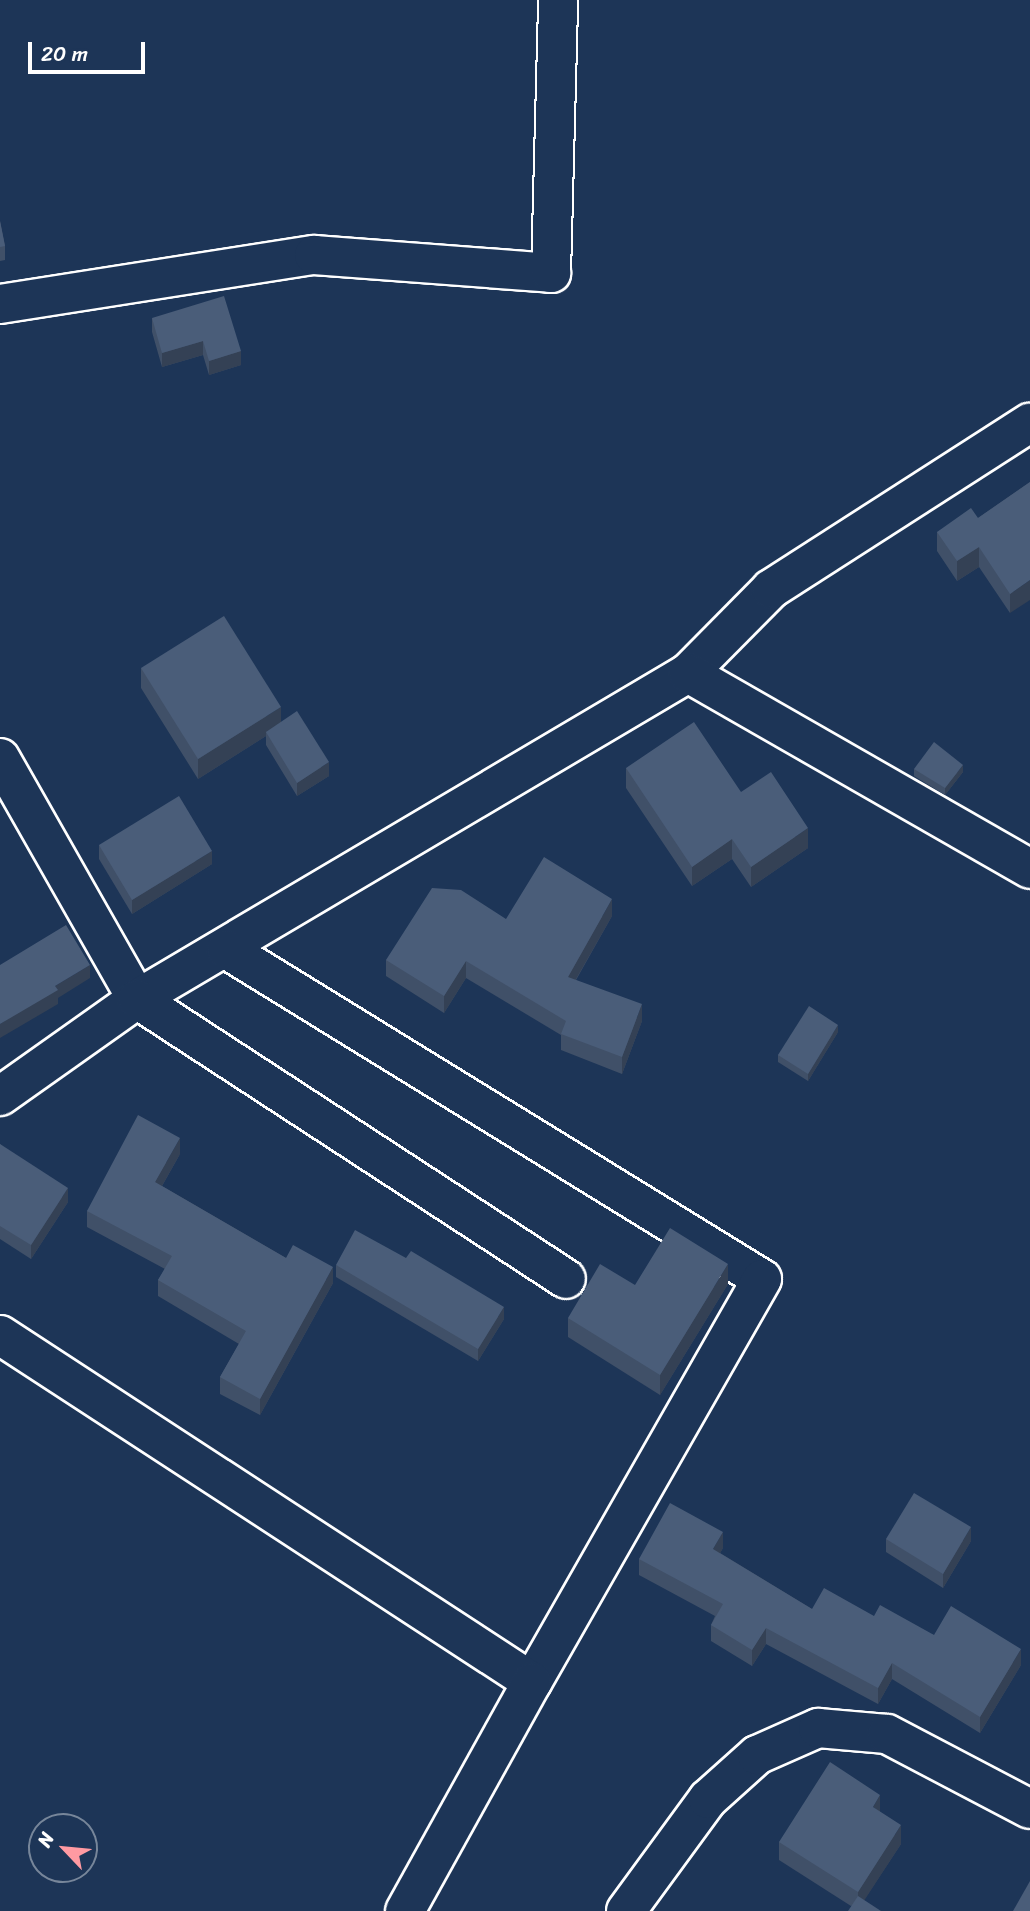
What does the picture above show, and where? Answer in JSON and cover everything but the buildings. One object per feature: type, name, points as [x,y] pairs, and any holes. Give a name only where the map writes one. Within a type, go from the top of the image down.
[{"type":"street","points":[[0,304],[314,255],[551,273],[558,0]]},
{"type":"street","points":[[0,1096],[137,999],[226,949],[688,673],[771,589],[1030,423]]},
{"type":"street","points":[[688,673],[1030,869]]},
{"type":"street","points":[[0,758],[137,999],[566,1279]]},
{"type":"street","points":[[226,949],[762,1279],[405,1911]]},
{"type":"street","points":[[0,1335],[532,1682]]},
{"type":"street","points":[[626,1911],[708,1799],[757,1755],[818,1728],[887,1734],[1030,1810]]}]
